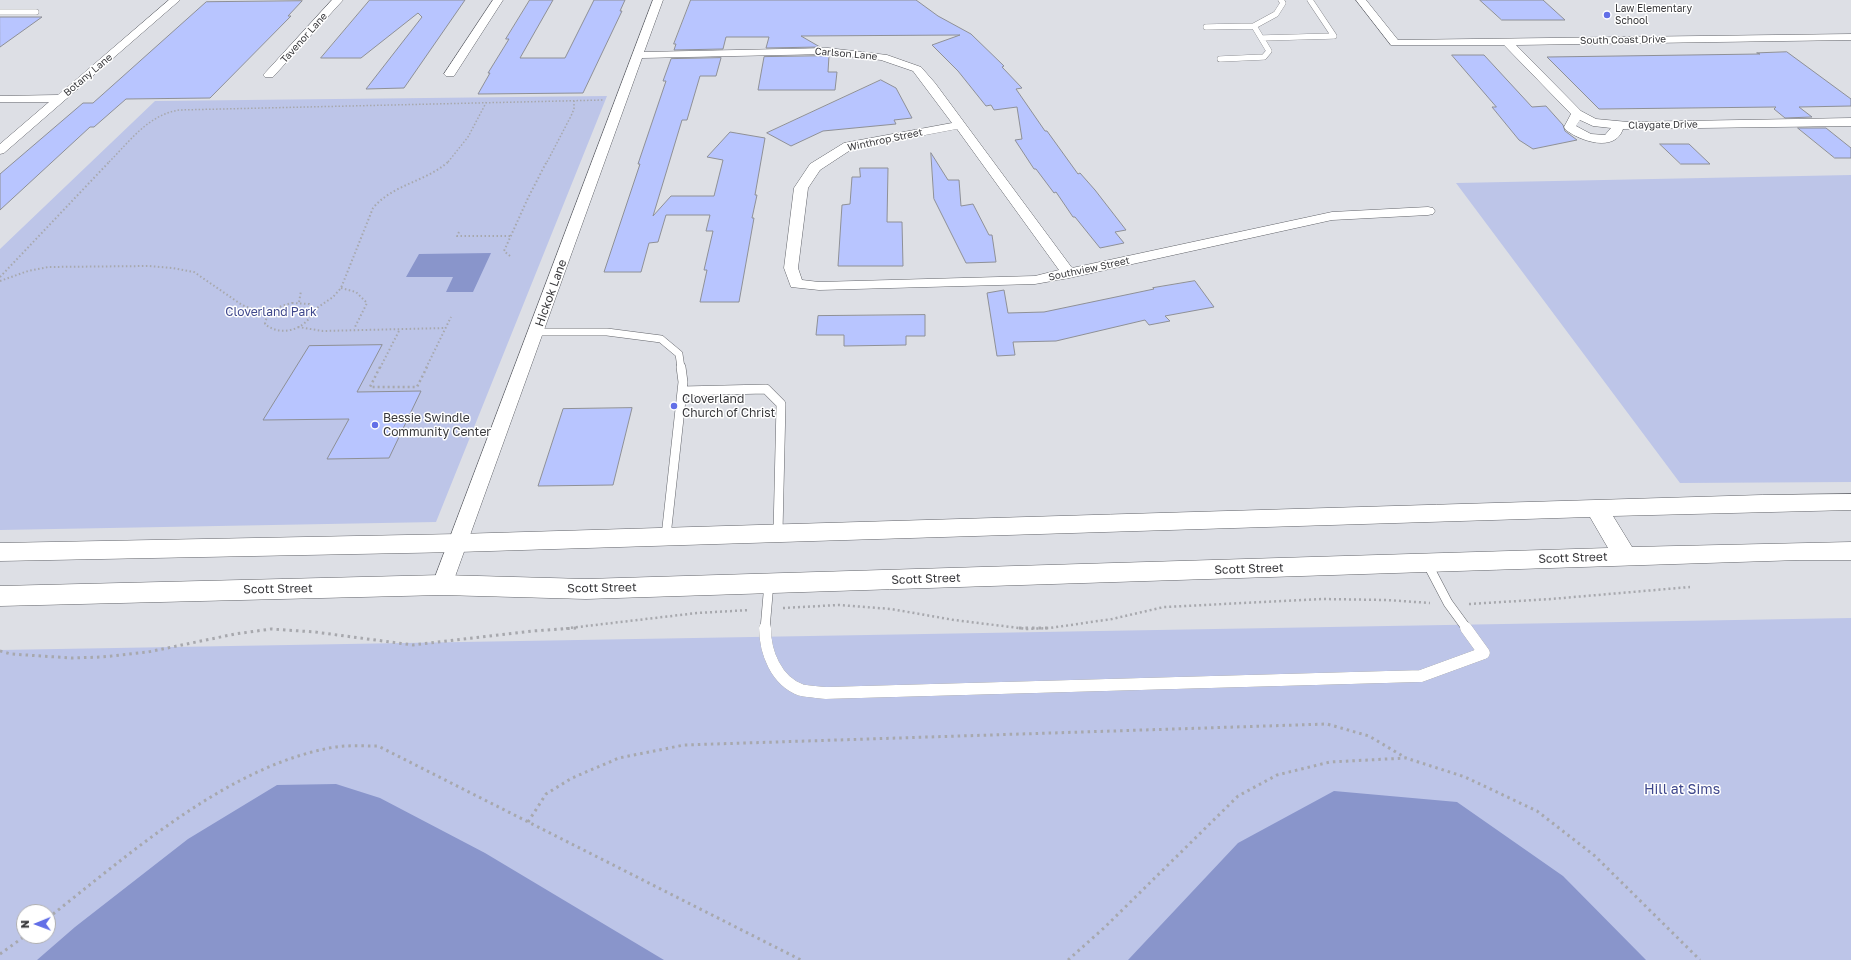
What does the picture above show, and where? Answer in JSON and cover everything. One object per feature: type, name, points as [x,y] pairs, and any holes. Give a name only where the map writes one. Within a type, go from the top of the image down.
[{"type":"main road","points":[[0,552],[458,542],[1762,503],[1851,502]]},
{"type":"main road","points":[[1596,508],[1625,556]]},
{"type":"main road","name":"Scott Street","points":[[0,596],[442,585],[586,589],[1625,556],[1851,551]]},
{"type":"street","name":"Botany Lane","points":[[0,150],[175,0]]},
{"type":"street","name":"Tavenor Lane","points":[[269,75],[338,0]]},
{"type":"street","points":[[450,74],[498,0]]},
{"type":"street","name":"Hickok Lane","points":[[442,585],[639,55],[658,0]]},
{"type":"street","name":"South Coast Drive","points":[[1360,0],[1395,42],[1507,42],[1851,37]]},
{"type":"street","name":"Claygate Drive","points":[[1507,42],[1577,114],[1593,122],[1618,126],[1851,122]]},
{"type":"street","name":"Carlson Lane","points":[[639,55],[828,51],[883,57],[917,69],[931,84],[1069,274]]},
{"type":"street","points":[[0,99],[61,98]]},
{"type":"street","points":[[1577,114],[1570,127],[1590,138],[1608,139],[1616,132],[1618,126]]},
{"type":"street","name":"Winthrop Street","points":[[795,235],[801,188],[815,167],[848,146],[960,125]]},
{"type":"street","name":"Southview Street","points":[[795,235],[791,268],[796,284],[819,286],[1035,280],[1069,274],[1332,216],[1428,211]]},
{"type":"lane","points":[[1206,27],[1254,26],[1272,16],[1282,8],[1282,0]]},
{"type":"lane","points":[[1262,38],[1334,36],[1310,0]]},
{"type":"lane","points":[[0,12],[36,12]]},
{"type":"lane","points":[[1220,59],[1264,57],[1269,51],[1254,26]]},
{"type":"lane","points":[[536,332],[607,332],[661,338],[679,354],[683,382],[666,536]]},
{"type":"lane","points":[[682,391],[766,389],[781,404],[778,532]]},
{"type":"lane","points":[[769,583],[765,645],[769,660],[777,672],[788,682],[801,690],[826,693],[1421,676],[1484,653],[1448,603],[1427,563]]},
{"type":"path","points":[[0,277],[146,124],[158,114],[179,109],[193,108],[487,101],[622,100]]},
{"type":"path","points":[[314,310],[309,304],[299,302],[278,308],[268,315],[265,320],[265,324],[268,328],[281,331],[298,327],[310,319],[314,310],[333,297],[347,278],[373,208],[378,202],[394,190],[441,168],[458,151],[487,101]]},
{"type":"path","points":[[510,256],[504,251],[571,116],[574,109],[574,101]]},
{"type":"path","points":[[459,232],[457,236],[511,236]]},
{"type":"path","points":[[0,281],[28,270],[48,267],[149,266],[172,268],[194,272],[242,305],[268,315]]},
{"type":"path","points":[[341,288],[359,292],[367,303],[353,329]]},
{"type":"path","points":[[299,302],[301,291]]},
{"type":"path","points":[[400,329],[370,387],[417,387],[451,317]]},
{"type":"path","points":[[298,327],[323,331],[353,329],[446,328]]},
{"type":"path","points":[[0,651],[11,654],[72,658],[102,657],[148,652],[235,634],[271,629],[315,632],[413,645],[697,613],[839,605],[891,609],[954,620],[1027,629],[1050,628],[1112,619],[1164,608],[1231,603],[1323,599],[1482,604],[1690,587]]},
{"type":"path","points":[[528,822],[546,794],[572,778],[619,758],[684,745],[1327,724],[1348,728],[1383,742],[1406,758],[1465,777],[1537,811],[1596,856],[1700,960]]},
{"type":"path","points":[[56,912],[151,837],[211,797],[278,763],[336,747],[378,746],[801,960]]},
{"type":"path","points":[[1068,960],[1105,927],[1238,796],[1277,775],[1330,762],[1406,758]]},
{"type":"path","points":[[0,954],[16,942]]},
{"type":"green space","name":"Cloverland Park","points":[[607,96],[436,522],[0,530],[0,249],[155,101]]},
{"type":"green space","points":[[1851,175],[1851,482],[1680,483],[1456,183]]},
{"type":"green space","name":"Hill at Sims","points":[[1851,618],[1851,960],[0,960],[0,650]]},
{"type":"shaded area","points":[[491,253],[473,292],[446,292],[453,277],[406,277],[419,254]]},
{"type":"shaded area","points":[[336,784],[380,798],[485,853],[664,960],[37,960],[75,927],[188,839],[277,785]]},
{"type":"shaded area","points":[[1334,791],[1457,802],[1563,876],[1646,960],[1128,960],[1238,843]]},
{"type":"building","points":[[370,0],[465,0],[404,88],[366,89],[422,17],[418,13],[361,58],[321,58]]},
{"type":"building","points":[[530,0],[553,0],[520,58],[565,58],[594,0],[625,0],[620,11],[622,11],[583,93],[478,94],[490,73],[488,73],[509,39],[506,39]]},
{"type":"building","points":[[691,0],[916,0],[938,16],[971,34],[1004,66],[1002,67],[1022,88],[1016,89],[1045,131],[1047,131],[1078,174],[1080,173],[1095,190],[1126,230],[1115,232],[1124,243],[1100,248],[1075,217],[1073,217],[1056,192],[1054,193],[1036,169],[1034,169],[1015,140],[1022,139],[1017,107],[994,110],[991,105],[986,106],[958,71],[932,45],[960,35],[801,36],[820,47],[766,48],[769,37],[726,37],[723,49],[674,50],[676,44],[674,44]]},
{"type":"building","points":[[1480,0],[1543,0],[1565,20],[1502,20]]},
{"type":"building","points":[[302,1],[288,16],[291,16],[210,98],[126,99],[94,127],[90,127],[0,210],[0,174],[83,103],[93,103],[206,2]]},
{"type":"building","points":[[0,17],[42,17],[0,47]]},
{"type":"building","points":[[1787,52],[1851,99],[1851,106],[1799,107],[1812,117],[1785,118],[1774,109],[1776,107],[1599,109],[1547,57],[1760,54],[1757,53]]},
{"type":"building","points":[[1452,55],[1484,55],[1532,107],[1546,106],[1563,125],[1565,131],[1577,140],[1533,149],[1519,140],[1492,107],[1496,107]]},
{"type":"building","points":[[829,56],[828,72],[837,72],[835,90],[758,90],[764,57]]},
{"type":"building","points":[[721,58],[716,76],[700,76],[687,120],[682,120],[653,216],[671,196],[714,196],[723,160],[707,157],[730,132],[765,138],[755,195],[757,195],[752,218],[754,218],[739,302],[700,302],[707,270],[704,270],[713,231],[706,231],[710,215],[666,215],[658,242],[649,243],[641,272],[604,272],[640,164],[638,164],[666,81],[663,81],[671,59]]},
{"type":"building","points":[[881,80],[896,88],[912,118],[894,120],[896,124],[823,131],[791,146],[767,133]]},
{"type":"building","points":[[1798,128],[1826,128],[1851,148],[1851,158],[1835,158]]},
{"type":"building","points":[[1660,144],[1689,144],[1710,164],[1681,164]]},
{"type":"building","points":[[931,153],[948,180],[959,180],[961,206],[973,204],[989,235],[992,235],[996,262],[966,263],[934,199]]},
{"type":"building","points":[[860,168],[888,168],[887,222],[902,222],[903,266],[838,266],[842,205],[850,204],[852,177],[860,177]]},
{"type":"building","points":[[1195,281],[1214,307],[1165,316],[1170,321],[1149,325],[1145,320],[1056,341],[1013,342],[1015,355],[997,356],[987,293],[1004,290],[1008,313],[1044,312],[1154,289],[1153,288]]},
{"type":"building","points":[[925,315],[925,336],[906,336],[906,345],[844,346],[844,335],[816,335],[818,316]]},
{"type":"building","points":[[382,345],[357,392],[421,391],[389,458],[327,459],[349,419],[263,420],[309,346]]},
{"type":"building","points":[[632,408],[613,485],[538,486],[563,409]]},
{"type":"place","name":"Law Elementary School","points":[[1607,15]]},
{"type":"place","name":"Cloverland Church of Christ","points":[[674,406]]},
{"type":"place","name":"Bessie Swindle Community Center","points":[[375,425]]}]
